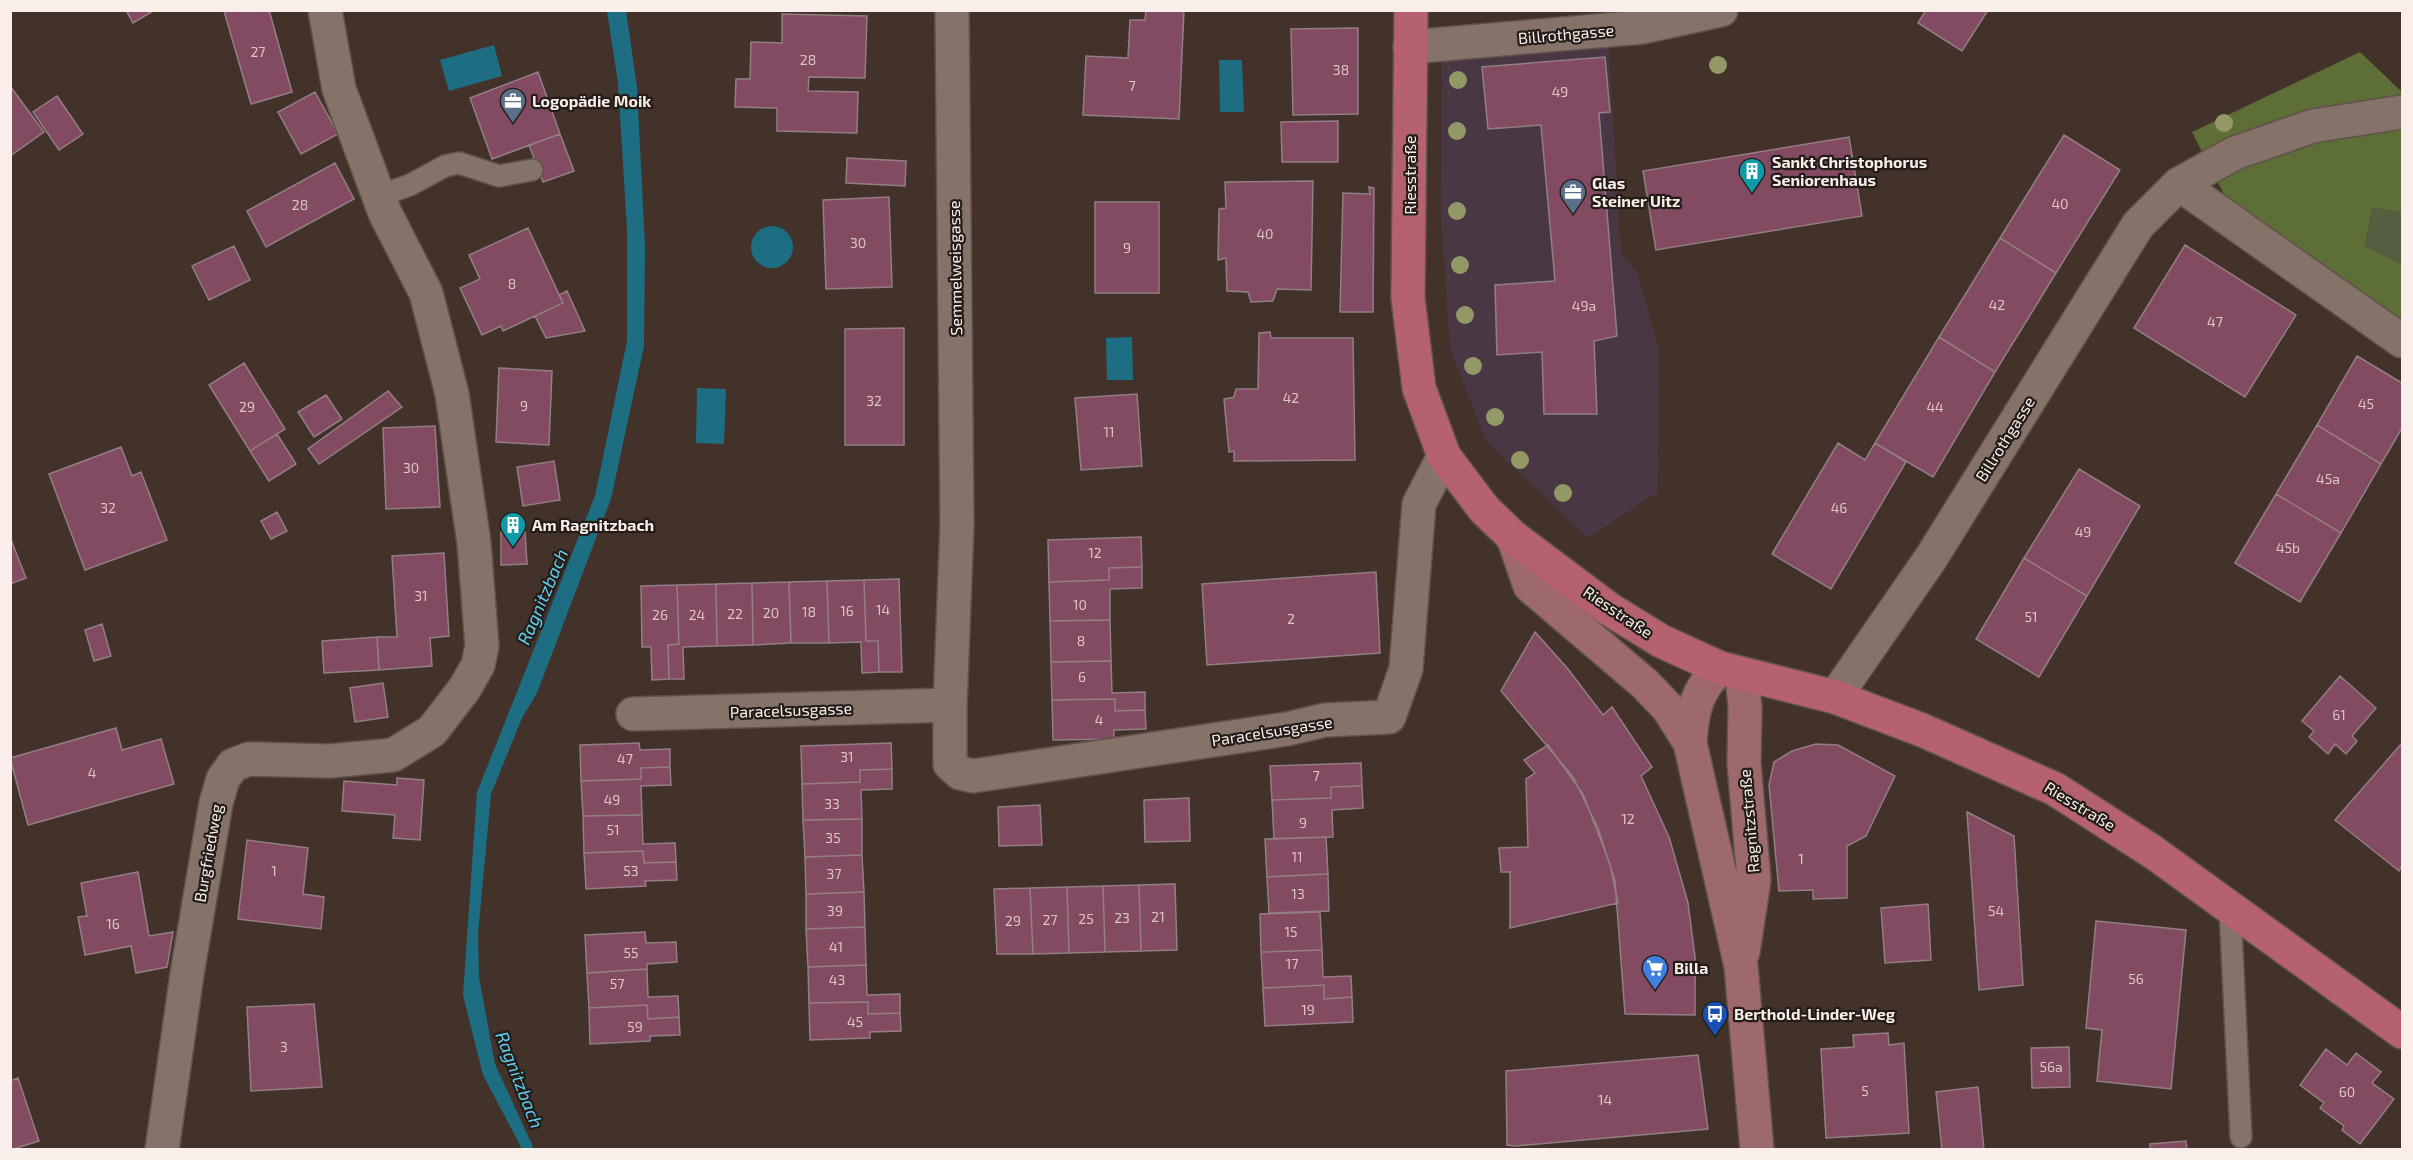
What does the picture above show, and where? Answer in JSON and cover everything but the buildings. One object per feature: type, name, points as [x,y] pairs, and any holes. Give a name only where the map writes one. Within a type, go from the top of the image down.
[{"type":"main road","name":"Riesstraße","points":[[1411,10],[1408,298],[1419,388],[1444,456],[1484,509],[1514,537],[1609,609],[1653,636],[1731,671],[1835,698],[1922,730],[2055,789],[2153,852],[2403,1032]]},
{"type":"main road","name":"Ragnitzstraße","points":[[1514,537],[1530,586],[1646,684],[1668,708],[1690,743]]},
{"type":"main road","name":"Ragnitzstraße","points":[[1741,966],[1754,880],[1744,763],[1745,708],[1731,671],[1708,679],[1694,705],[1690,743],[1741,966],[1757,1149]]},
{"type":"street","points":[[325,10],[339,89],[379,196]]},
{"type":"street","name":"Semmelweisgasse","points":[[952,10],[957,525]]},
{"type":"street","name":"Billrothgasse","points":[[1410,47],[1643,27],[1721,10]]},
{"type":"street","name":"Billrothgasse","points":[[1835,698],[1931,558],[2138,225],[2179,184],[2235,153],[2313,126],[2403,112]]},
{"type":"street","points":[[2179,184],[2403,341]]},
{"type":"street","name":"Burgfriedweg","points":[[162,1149],[187,974],[216,803],[223,779],[233,765],[249,759],[330,761],[393,755],[432,731],[465,688],[478,665],[482,646],[474,543],[452,394],[426,293],[379,196]]},
{"type":"street","name":"Paracelsusgasse","points":[[957,525],[950,764],[960,773],[973,776],[1287,729],[1325,720],[1389,717],[1406,669],[1419,504],[1444,456]]},
{"type":"street","name":"Paracelsusgasse","points":[[633,714],[950,705]]},
{"type":"lane","points":[[379,196],[410,185],[445,166],[459,163],[499,176],[532,170]]},
{"type":"lane","points":[[2230,909],[2241,1137]]},
{"type":"shaded area","points":[[1608,40],[1621,252],[1638,275],[1659,350],[1658,492],[1588,538],[1486,441],[1450,348],[1441,217],[1442,57]]},
{"type":"green space","points":[[2360,52],[2402,92],[2402,212],[2372,208],[2365,247],[2402,264],[2402,321],[2226,198],[2192,132]]},
{"type":"green space","points":[[2372,208],[2402,212],[2402,264],[2365,248]]},
{"type":"water","name":"Ragnitzbach","points":[[607,11],[626,11],[637,87],[645,246],[644,346],[611,499],[537,693],[522,718],[491,794],[478,934],[479,977],[495,1064],[534,1149],[522,1149],[483,1075],[463,995],[477,792],[595,496],[627,341],[627,229],[618,83]]},
{"type":"water","points":[[494,45],[502,76],[449,91],[440,60]]},
{"type":"water","points":[[1219,60],[1242,60],[1244,112],[1220,112]]},
{"type":"water","points":[[772,226],[780,227],[787,232],[792,239],[792,255],[787,262],[780,267],[772,268],[764,267],[757,262],[752,255],[751,247],[752,239],[757,232],[764,227]]},
{"type":"water","points":[[1132,337],[1133,380],[1107,380],[1106,338]]},
{"type":"water","points":[[697,388],[726,389],[724,444],[696,443]]},
{"type":"place","name":"Logopädie Moik","points":[[513,124]]},
{"type":"place","name":"Sankt Christophorus Seniorenhaus","points":[[1752,194]]},
{"type":"place","name":"Glas Steiner Uitz","points":[[1573,215]]},
{"type":"place","name":"Am Ragnitzbach","points":[[513,548]]},
{"type":"place","name":"Billa","points":[[1655,991]]},
{"type":"place","name":"Berthold-Linder-Weg","points":[[1715,1037]]}]
